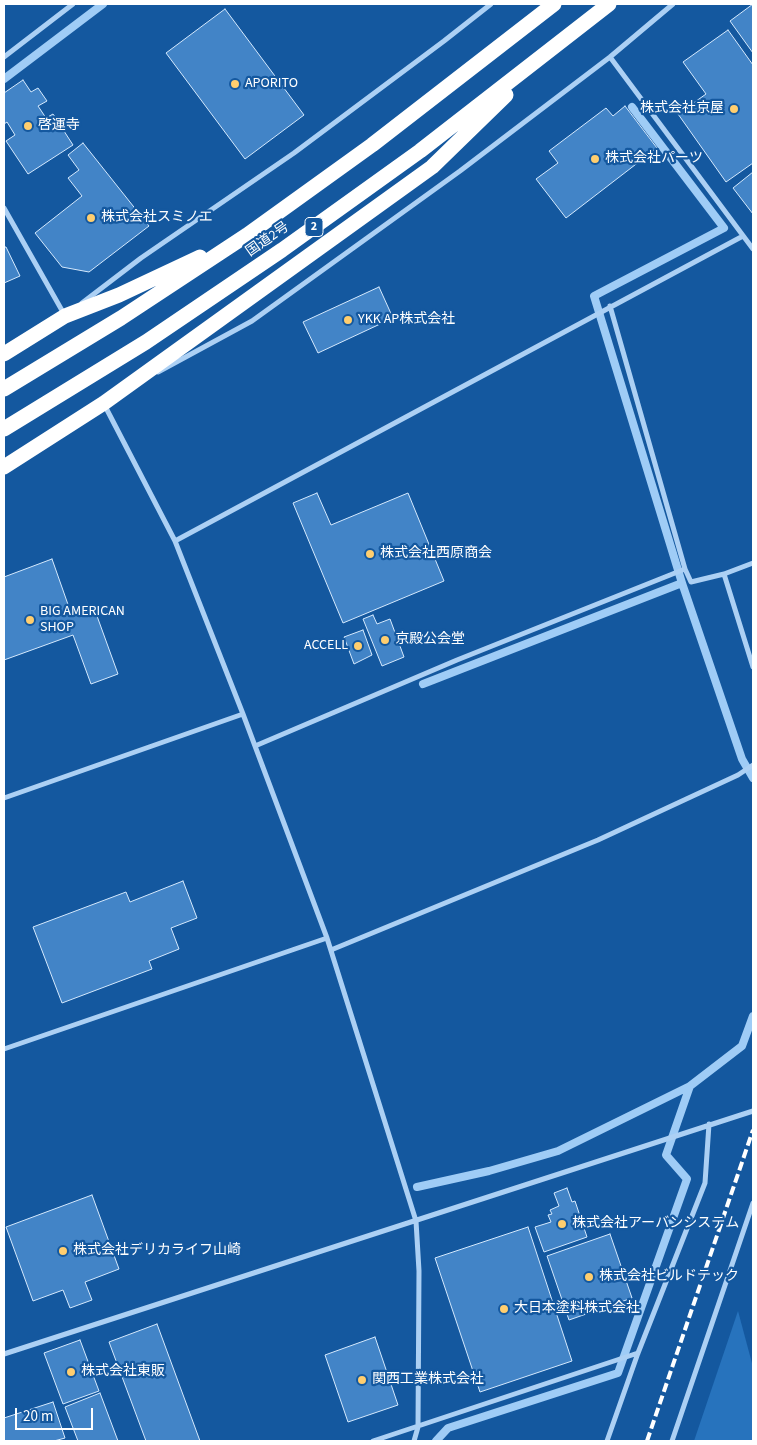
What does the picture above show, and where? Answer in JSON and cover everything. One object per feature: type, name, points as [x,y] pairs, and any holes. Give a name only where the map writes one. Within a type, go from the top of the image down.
[{"type":"highway","name":"国道2号","points":[[4,389],[121,318],[247,235],[372,145],[554,4]]},
{"type":"highway","name":"国道2号","points":[[4,429],[146,342],[282,250],[420,152],[608,4]]},
{"type":"highway","points":[[4,467],[104,402],[432,167],[558,44]]},
{"type":"highway","points":[[4,354],[65,316],[118,295],[247,235]]},
{"type":"street","points":[[4,57],[73,4]]},
{"type":"street","points":[[4,208],[65,316],[141,258],[294,153],[491,4]]},
{"type":"street","points":[[414,1441],[418,1427],[419,1271],[416,1221],[327,938],[243,714],[175,540],[104,402],[252,321],[460,171],[610,56],[674,4]]},
{"type":"street","points":[[610,56],[753,249]]},
{"type":"street","points":[[175,540],[743,236]]},
{"type":"street","points":[[610,306],[683,570],[691,582],[724,574],[753,563]]},
{"type":"street","points":[[254,746],[457,660],[683,570]]},
{"type":"street","points":[[724,574],[753,667]]},
{"type":"street","points":[[4,798],[243,714]]},
{"type":"street","points":[[331,950],[598,840],[738,775],[753,765]]},
{"type":"street","points":[[4,1049],[327,938]]},
{"type":"street","points":[[4,1354],[753,1110]]},
{"type":"street","points":[[607,1441],[638,1353],[705,1183],[709,1124]]},
{"type":"street","points":[[672,1441],[753,1203]]},
{"type":"street","points":[[373,1441],[638,1353]]},
{"type":"shaded area","points":[[738,1311],[753,1367],[753,1441],[694,1441]]},
{"type":"building","points":[[753,4],[753,53],[730,21]]},
{"type":"building","points":[[225,9],[304,115],[245,159],[166,53]]},
{"type":"building","points":[[728,30],[753,65],[753,163],[726,182],[678,114],[706,94],[683,62]]},
{"type":"building","points":[[23,80],[31,92],[38,88],[47,101],[38,106],[46,118],[53,114],[73,145],[28,174],[6,141],[15,135],[7,122],[4,124],[4,93]]},
{"type":"building","points":[[625,106],[657,148],[566,218],[536,179],[558,163],[549,151],[606,108],[613,116]]},
{"type":"building","points":[[83,143],[149,226],[89,272],[62,267],[35,233],[82,196],[68,178],[79,170],[68,155]]},
{"type":"building","points":[[753,172],[753,214],[733,188]]},
{"type":"building","points":[[4,247],[6,247],[20,276],[4,283]]},
{"type":"building","points":[[379,287],[393,318],[318,353],[303,322]]},
{"type":"building","points":[[317,493],[331,525],[408,493],[444,581],[343,623],[293,503]]},
{"type":"building","points":[[52,559],[71,613],[93,605],[118,674],[91,684],[73,635],[4,660],[4,577]]},
{"type":"building","name":"京殿公会堂","points":[[373,615],[377,624],[390,619],[404,657],[382,666],[363,619]]},
{"type":"building","name":"ACCELL","points":[[363,630],[372,655],[354,664],[344,637]]},
{"type":"building","points":[[183,881],[197,918],[171,928],[179,949],[149,961],[152,969],[62,1003],[33,927],[126,892],[130,902]]},
{"type":"building","points":[[567,1188],[572,1202],[575,1201],[587,1237],[544,1252],[535,1227],[551,1222],[548,1215],[552,1214],[550,1210],[559,1206],[554,1193]]},
{"type":"building","points":[[92,1195],[119,1269],[85,1282],[92,1300],[70,1308],[63,1290],[33,1301],[6,1227]]},
{"type":"building","points":[[528,1227],[572,1361],[480,1392],[435,1258]]},
{"type":"building","points":[[610,1234],[632,1298],[569,1320],[547,1256]]},
{"type":"building","points":[[157,1324],[200,1441],[146,1441],[109,1342]]},
{"type":"building","points":[[375,1337],[398,1405],[348,1422],[325,1355]]},
{"type":"building","points":[[80,1340],[99,1391],[63,1404],[44,1353]]},
{"type":"building","points":[[100,1393],[118,1441],[78,1441],[65,1407]]},
{"type":"building","points":[[53,1402],[65,1438],[54,1441],[4,1441],[4,1418]]},
{"type":"waterway","points":[[4,79],[103,4]]},
{"type":"waterway","points":[[632,107],[724,228],[594,296],[682,583]]},
{"type":"waterway","points":[[423,684],[682,583],[742,759],[753,778]]},
{"type":"waterway","points":[[417,1187],[489,1171],[558,1151],[690,1086],[742,1046],[753,1016]]},
{"type":"waterway","points":[[436,1441],[448,1428],[618,1373],[687,1179],[666,1155],[690,1086]]},
{"type":"railway","points":[[647,1441],[753,1130]]},
{"type":"place","name":"APORITO","points":[[235,84]]},
{"type":"place","name":"株式会社京屋","points":[[734,109]]},
{"type":"place","name":"啓運寺","points":[[28,126]]},
{"type":"place","name":"株式会社パーツ","points":[[595,159]]},
{"type":"place","name":"株式会社スミノエ","points":[[91,218]]},
{"type":"place","name":"YKK AP株式会社","points":[[348,320]]},
{"type":"place","name":"株式会社西原商会","points":[[370,554]]},
{"type":"place","name":"BIG AMERICAN SHOP","points":[[30,620]]},
{"type":"place","name":"京殿公会堂","points":[[385,640]]},
{"type":"place","name":"ACCELL","points":[[358,646]]},
{"type":"place","name":"株式会社アーバンシステム","points":[[562,1224]]},
{"type":"place","name":"株式会社デリカライフ山崎","points":[[63,1251]]},
{"type":"place","name":"株式会社ビルドテック","points":[[589,1277]]},
{"type":"place","name":"大日本塗料株式会社","points":[[504,1309]]},
{"type":"place","name":"株式会社東販","points":[[71,1372]]},
{"type":"place","name":"関西工業株式会社","points":[[362,1380]]}]
